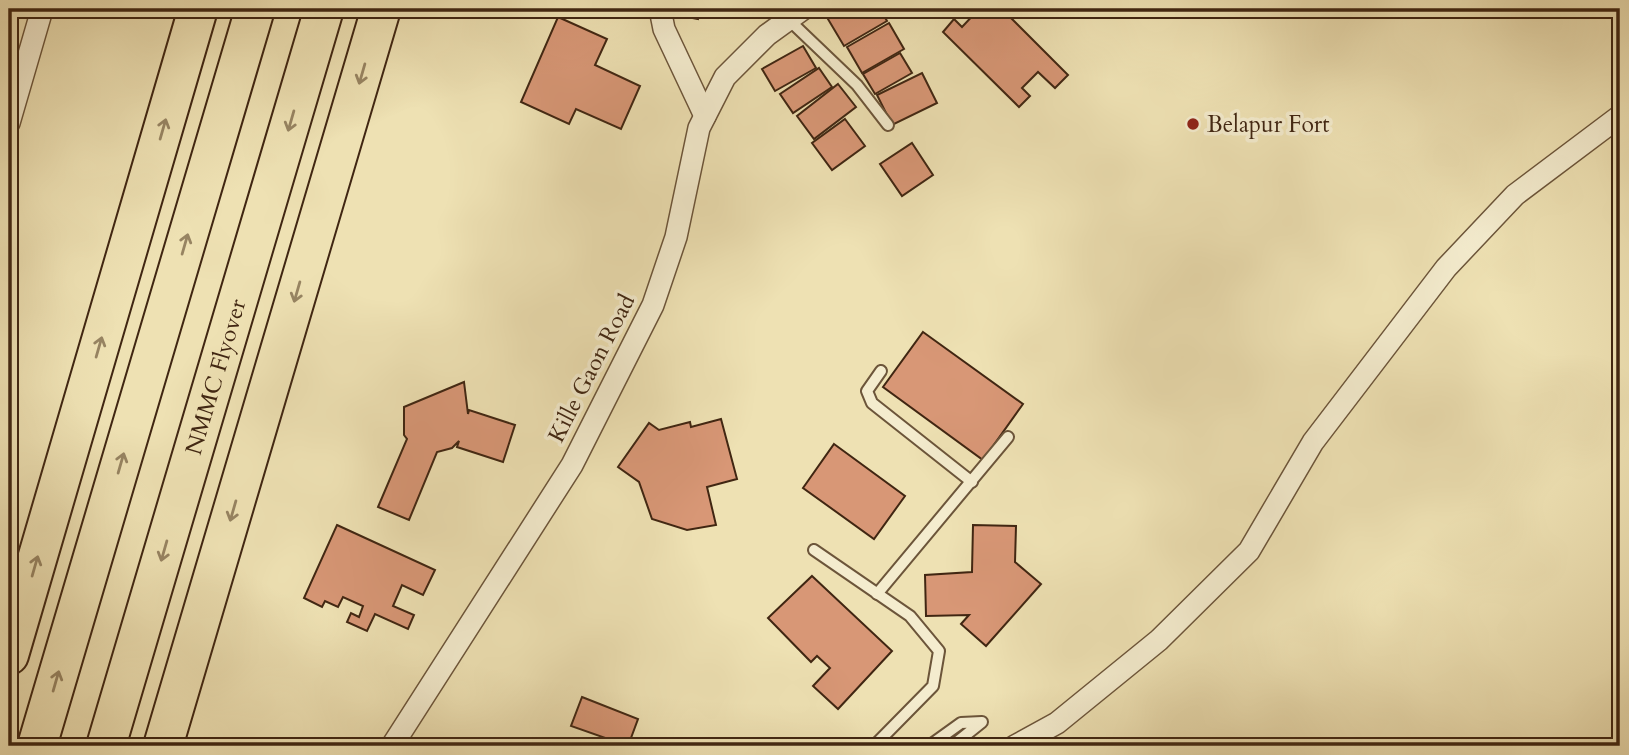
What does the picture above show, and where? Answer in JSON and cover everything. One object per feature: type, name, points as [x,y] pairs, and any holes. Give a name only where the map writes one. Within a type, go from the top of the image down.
[{"type":"highway","points":[[9,654],[198,9]]},
{"type":"highway","points":[[37,746],[255,9]]},
{"type":"highway","name":"NMMC Flyover","points":[[106,746],[324,9]]},
{"type":"highway","points":[[163,746],[381,9]]},
{"type":"street","points":[[660,9],[664,29],[705,116]]},
{"type":"street","points":[[9,123],[41,13]]},
{"type":"street","name":"Kille Gaon Road","points":[[392,746],[572,465],[653,305],[676,237],[699,128],[725,77],[767,35],[796,14]]},
{"type":"street","points":[[1015,746],[1057,723],[1159,640],[1249,551],[1312,442],[1446,268],[1515,195],[1620,116]]},
{"type":"lane","points":[[796,14],[888,125]]},
{"type":"lane","points":[[881,371],[867,391],[872,403],[972,482]]},
{"type":"lane","points":[[877,594],[1008,437]]},
{"type":"lane","points":[[814,550],[910,616],[939,651],[933,685],[874,746]]},
{"type":"lane","points":[[929,746],[961,723],[982,722],[952,746]]},
{"type":"building","points":[[662,9],[701,9],[698,19],[662,12]]},
{"type":"building","points":[[822,9],[880,9],[887,21],[844,46]]},
{"type":"building","points":[[979,9],[1002,9],[1068,75],[1055,88],[1038,72],[1022,88],[1030,96],[1019,107],[943,32],[954,19],[962,27]]},
{"type":"building","points":[[558,17],[607,39],[595,65],[640,86],[621,129],[576,109],[569,124],[521,102]]},
{"type":"building","points":[[889,23],[904,49],[862,73],[847,47]]},
{"type":"building","points":[[803,46],[816,68],[775,91],[762,69]]},
{"type":"building","points":[[900,53],[912,73],[875,94],[863,74]]},
{"type":"building","points":[[819,68],[832,87],[793,113],[780,94]]},
{"type":"building","points":[[922,73],[937,103],[892,125],[877,95]]},
{"type":"building","points":[[838,84],[856,107],[814,139],[797,116]]},
{"type":"building","points":[[845,119],[865,146],[832,170],[812,143]]},
{"type":"building","points":[[912,143],[933,175],[902,196],[880,164]]},
{"type":"building","points":[[923,332],[1023,404],[983,460],[883,387]]},
{"type":"building","points":[[464,382],[468,414],[469,410],[515,425],[503,462],[457,447],[459,441],[452,448],[437,452],[409,520],[378,507],[407,439],[404,435],[404,407]]},
{"type":"building","points":[[721,419],[737,479],[707,487],[716,525],[687,530],[652,519],[639,482],[618,467],[649,423],[659,430],[690,422],[691,427]]},
{"type":"building","points":[[834,444],[905,496],[874,539],[803,488]]},
{"type":"building","points":[[337,525],[435,570],[423,595],[402,585],[393,606],[414,615],[408,629],[375,614],[367,631],[347,622],[351,613],[359,617],[363,606],[343,597],[338,607],[325,601],[322,607],[304,598]]},
{"type":"building","points":[[973,525],[1016,526],[1015,562],[1041,584],[986,646],[961,624],[969,615],[926,616],[925,575],[972,572]]},
{"type":"building","points":[[812,576],[892,651],[838,709],[813,686],[830,668],[817,656],[811,662],[768,618]]},
{"type":"building","points":[[582,697],[638,719],[628,746],[571,726]]},
{"type":"place","name":"Belapur Fort","points":[[1193,124]]}]
